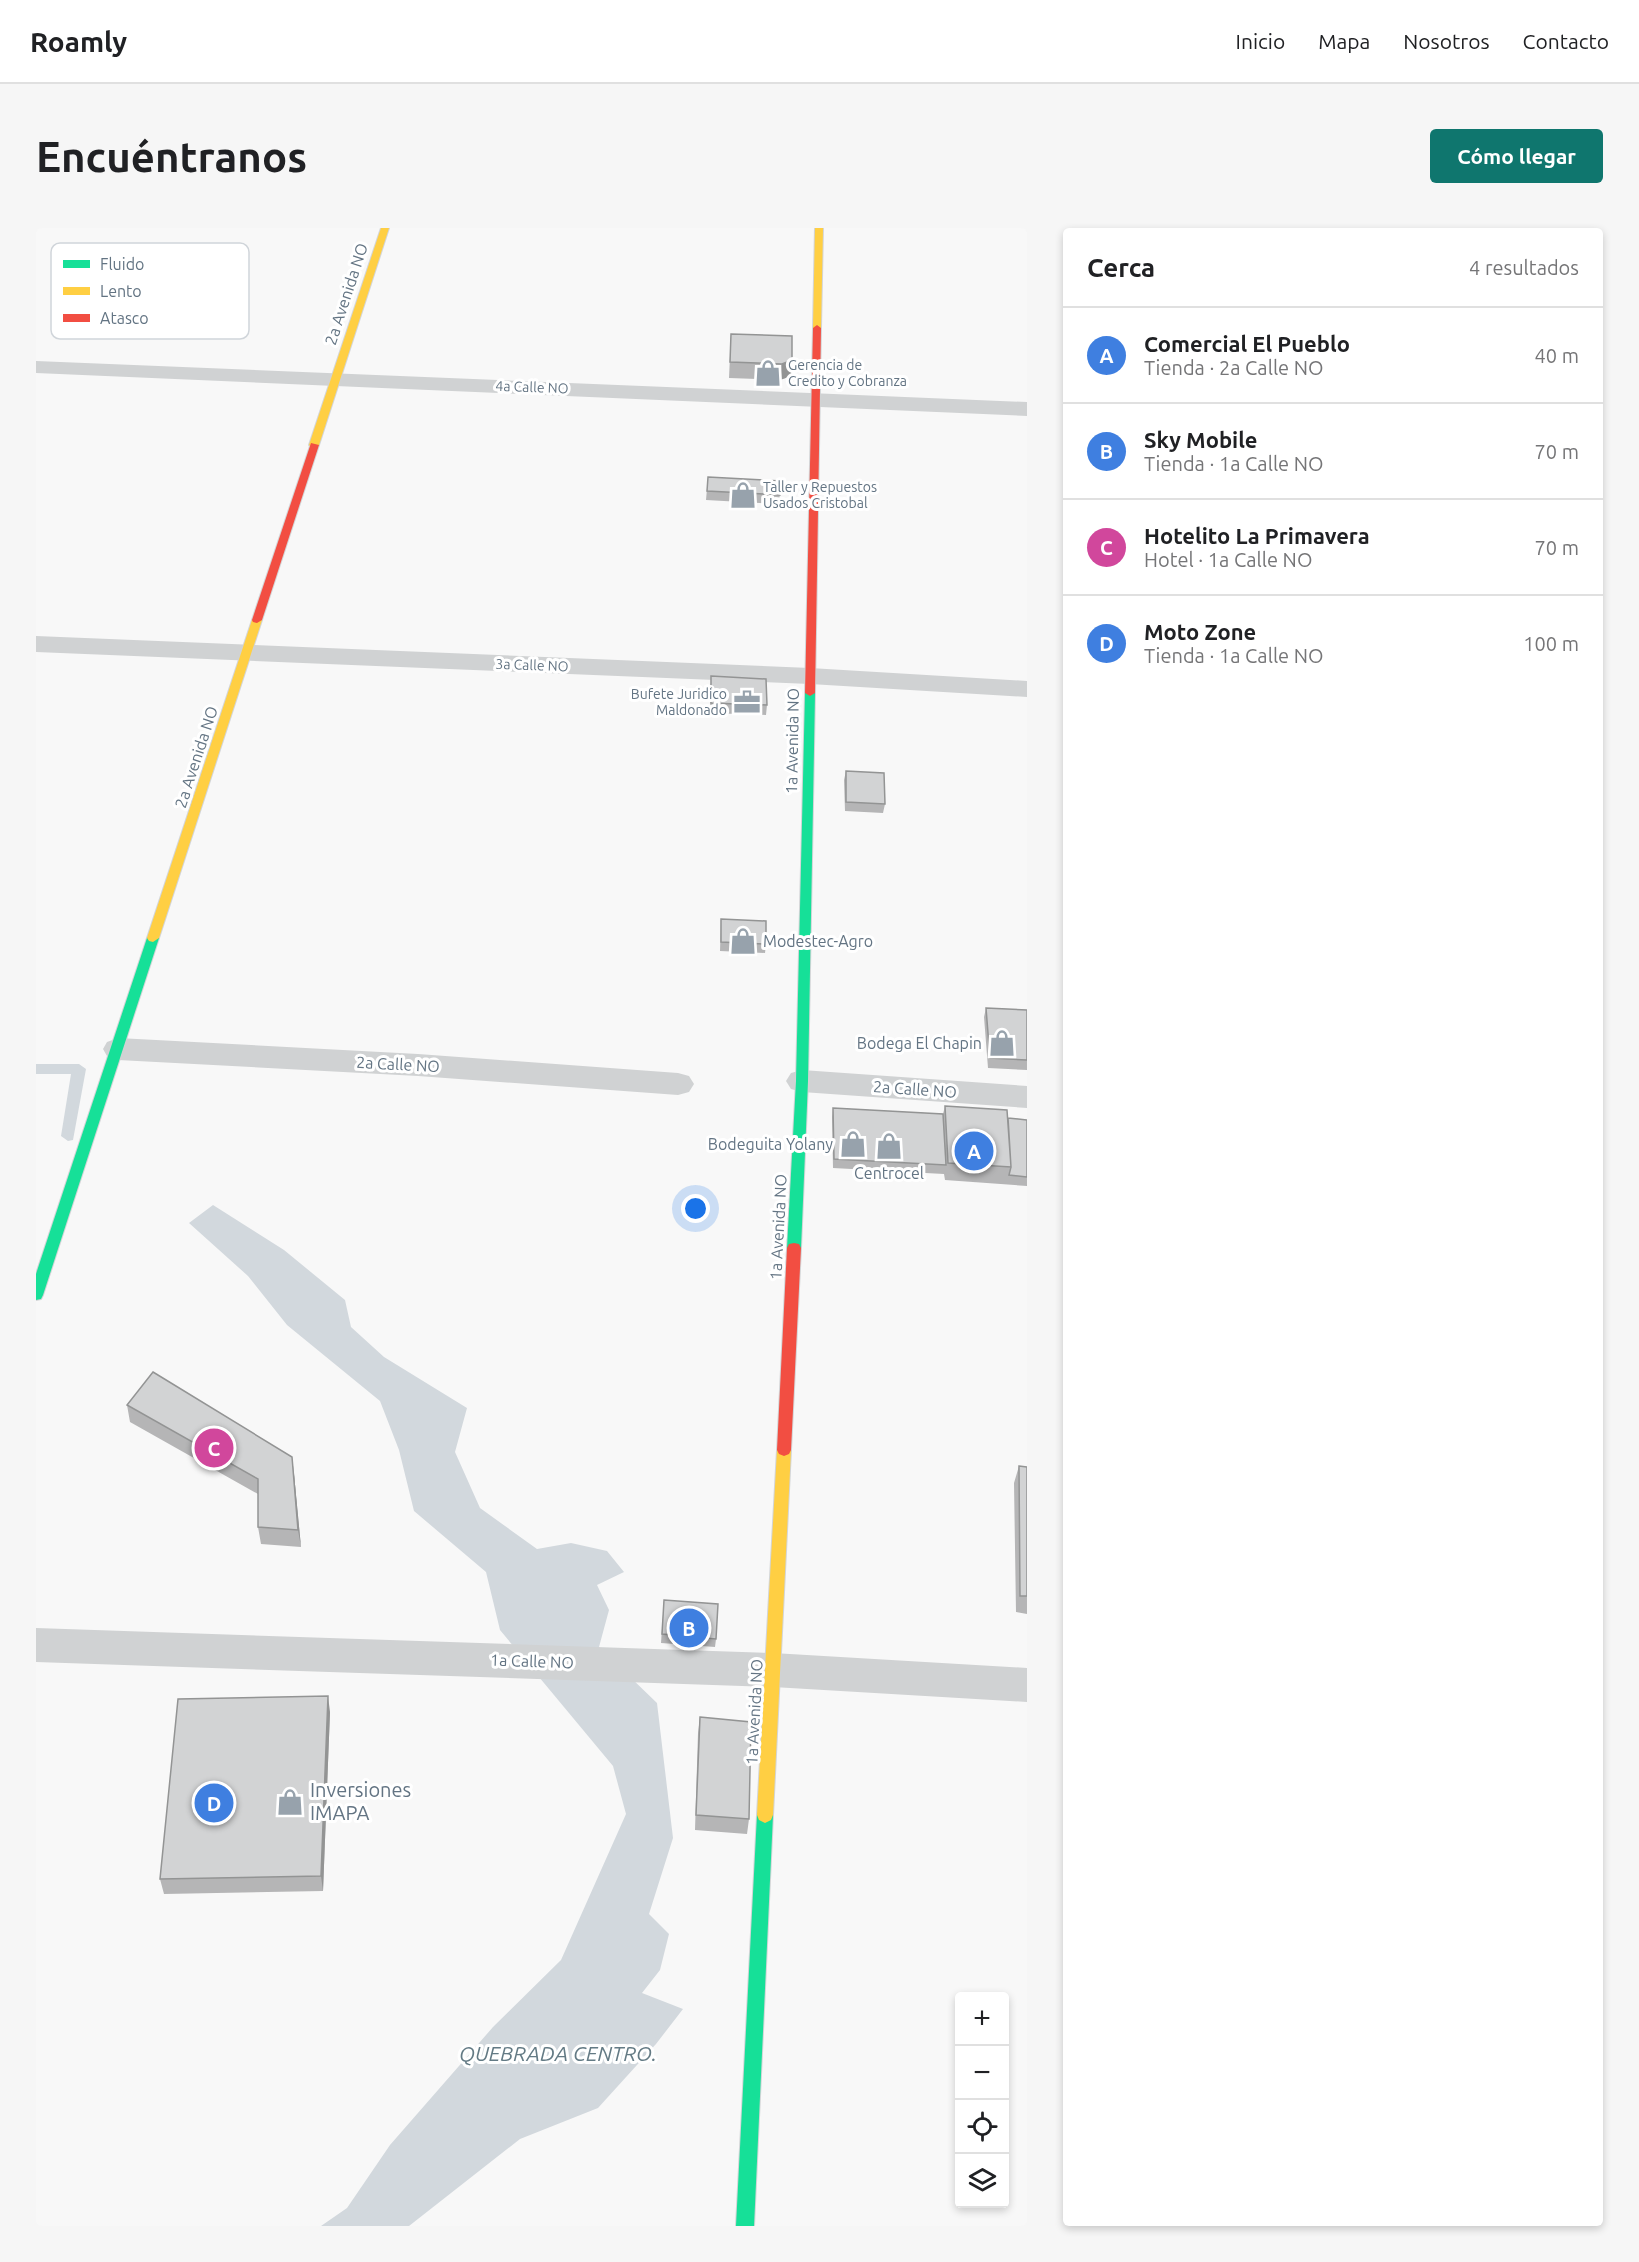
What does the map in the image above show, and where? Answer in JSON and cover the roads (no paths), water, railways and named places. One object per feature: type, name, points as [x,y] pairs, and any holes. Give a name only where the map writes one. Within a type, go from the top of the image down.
[{"type":"street","name":"2a Avenida NO","points":[[36,1295],[248,654],[385,228]]},
{"type":"street","name":"1a Avenida NO","points":[[745,2226],[802,1081],[819,228]]},
{"type":"street","name":"4a Calle NO","points":[[36,367],[1027,409]]},
{"type":"street","name":"3a Calle NO","points":[[36,644],[810,676],[1027,689]]},
{"type":"street","name":"2a Calle NO","points":[[118,1049],[418,1065],[678,1084]]},
{"type":"street","name":"2a Calle NO","points":[[802,1081],[1027,1097]]},
{"type":"street","name":"1a Calle NO","points":[[36,1645],[473,1658],[773,1670],[1027,1685]]},
{"type":"water","name":"QUEBRADA CENTRO.","points":[[213,1205],[284,1250],[345,1300],[351,1327],[384,1357],[467,1408],[455,1452],[480,1508],[537,1549],[571,1543],[607,1551],[624,1572],[597,1585],[609,1610],[599,1647],[657,1703],[673,1838],[649,1914],[669,1934],[660,1970],[642,1993],[683,2009],[656,2044],[598,2108],[520,2139],[409,2226],[321,2226],[347,2208],[390,2145],[493,2027],[561,1960],[626,1814],[613,1766],[500,1630],[486,1572],[414,1511],[399,1450],[380,1401],[287,1325],[248,1276],[189,1223]]},
{"type":"waterway","points":[[36,1069],[79,1069],[68,1136]]},
{"type":"place","name":"Gerencia de Credito y Cobranza","points":[[768,373]]},
{"type":"place","name":"Taller y Repuestos Usados Cristobal","points":[[743,495]]},
{"type":"place","name":"Bufete Juridico Maldonado","points":[[747,702]]},
{"type":"place","name":"Modestec-Agro","points":[[743,941]]},
{"type":"place","name":"Bodega El Chapin","points":[[1002,1043]]},
{"type":"place","name":"Bodeguita Yolany","points":[[853,1144]]},
{"type":"place","name":"Centrocel","points":[[889,1146]]},
{"type":"place","name":"Comercial El Pueblo","points":[[974,1151]]},
{"type":"place","name":"Hotelito La Primavera","points":[[214,1448]]},
{"type":"place","name":"Sky Mobile","points":[[689,1628]]},
{"type":"place","name":"Inversiones IMAPA","points":[[290,1802]]},
{"type":"place","name":"Moto Zone","points":[[214,1803]]}]
